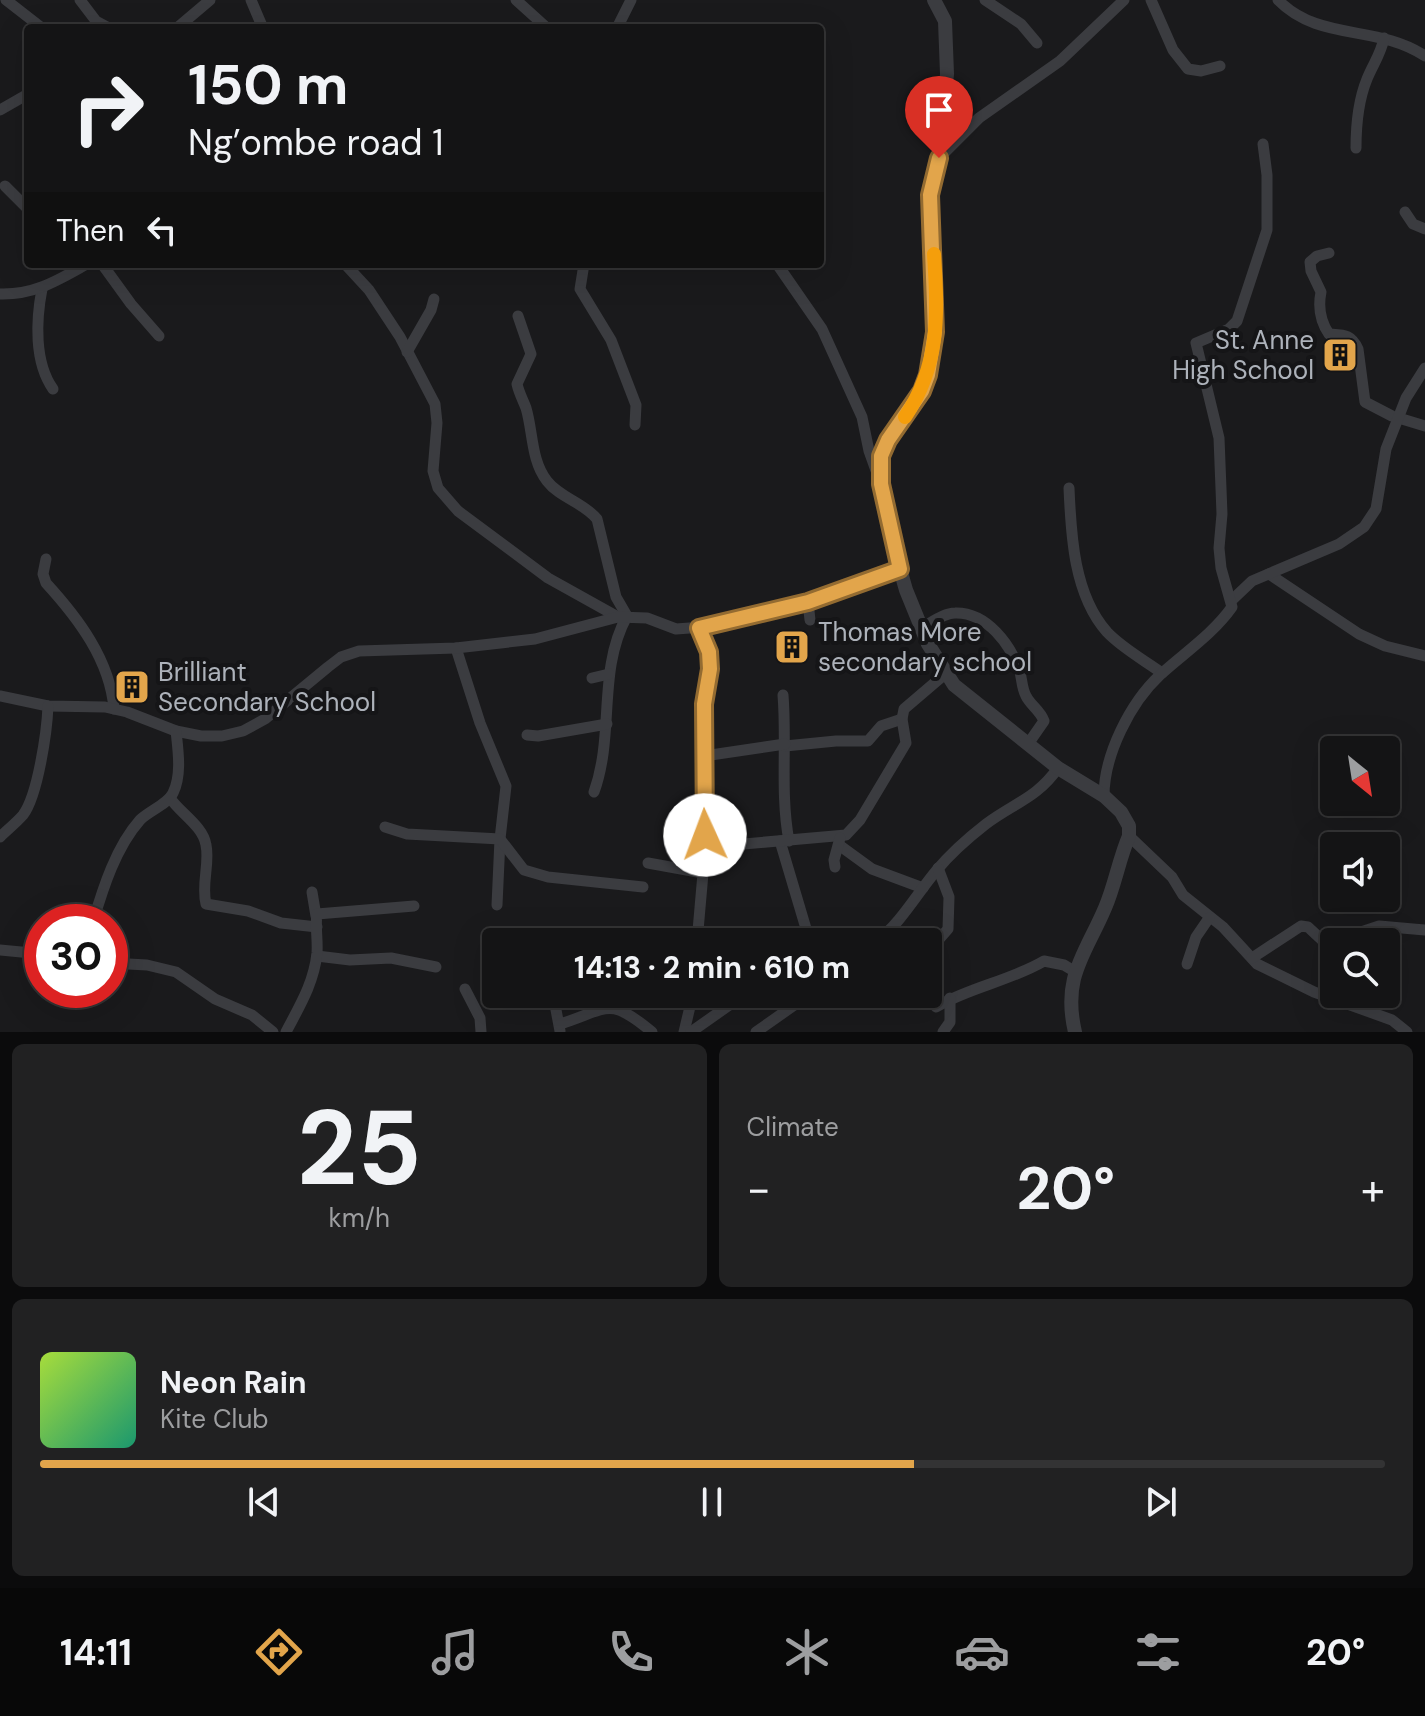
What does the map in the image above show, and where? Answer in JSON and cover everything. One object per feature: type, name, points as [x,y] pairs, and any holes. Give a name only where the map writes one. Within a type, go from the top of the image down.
[{"type":"street","points":[[80,0],[102,24]]},
{"type":"street","points":[[182,24],[210,0]]},
{"type":"street","points":[[251,0],[261,24]]},
{"type":"street","points":[[516,0],[543,24]]},
{"type":"street","points":[[619,24],[631,0]]},
{"type":"street","points":[[881,484],[881,456],[928,375],[935,332],[930,195],[939,158],[947,74],[947,37],[945,21],[934,0]]},
{"type":"street","points":[[985,0],[1021,24],[1037,43]]},
{"type":"street","points":[[939,158],[979,118],[1060,61],[1124,0]]},
{"type":"street","points":[[1151,0],[1173,50],[1188,69],[1201,71],[1220,66]]},
{"type":"street","points":[[1278,0],[1291,14],[1317,25],[1384,38],[1425,56]]},
{"type":"street","points":[[8,1],[37,24]]},
{"type":"street","points":[[1356,148],[1358,110],[1384,38]]},
{"type":"street","points":[[0,110],[24,96]]},
{"type":"street","points":[[1104,796],[1108,765],[1126,720],[1162,673],[1232,607],[1219,548],[1222,514],[1219,438],[1196,343],[1229,329],[1237,321],[1267,230],[1268,187],[1263,144]]},
{"type":"street","points":[[5,186],[24,205]]},
{"type":"street","points":[[1405,212],[1413,224],[1425,229]]},
{"type":"street","points":[[1329,253],[1317,256],[1310,266],[1321,292],[1318,301],[1329,334],[1344,334],[1354,341],[1358,349],[1365,402],[1370,407],[1425,426]]},
{"type":"street","points":[[0,294],[15,295],[42,289],[80,268]]},
{"type":"street","points":[[105,268],[159,336]]},
{"type":"street","points":[[350,268],[369,290],[400,337],[435,404],[437,423],[433,471],[438,488],[458,511],[548,578],[622,616]]},
{"type":"street","points":[[583,268],[580,289],[611,340],[636,405],[635,425]]},
{"type":"street","points":[[780,268],[822,329],[862,417],[900,569],[921,628],[945,674],[954,685],[1058,768],[1104,796],[1121,812],[1129,826],[1129,836],[1106,906],[1074,971],[1069,1005],[1075,1032]]},
{"type":"street","points":[[42,289],[36,316],[46,379],[53,389]]},
{"type":"street","points":[[407,352],[434,299]]},
{"type":"street","points":[[518,316],[531,354],[517,384],[526,406],[533,446],[545,480],[589,509],[597,519],[622,616],[609,674],[602,769],[594,792]]},
{"type":"street","points":[[1232,600],[1252,581],[1339,544],[1364,527],[1376,509],[1386,449],[1406,398],[1425,368]]},
{"type":"street","points":[[1069,488],[1079,576],[1092,609],[1106,631],[1118,642],[1162,673]]},
{"type":"street","points":[[46,559],[43,574],[46,583],[82,628],[102,660],[113,692],[114,709]]},
{"type":"street","points":[[0,696],[48,706],[114,709],[176,731],[222,736],[243,731],[265,719],[341,657],[359,651],[456,648],[535,639],[622,616],[647,618],[676,629],[699,628],[808,602],[900,569]]},
{"type":"street","points":[[1269,574],[1359,634],[1385,646],[1425,656]]},
{"type":"street","points":[[808,602],[810,620]]},
{"type":"street","points":[[921,628],[958,613],[978,619],[1000,636],[1020,671],[1026,697],[1044,721],[1028,744]]},
{"type":"street","points":[[698,928],[703,873],[709,847],[704,824],[704,704],[710,669],[709,652],[699,628]]},
{"type":"street","points":[[456,648],[475,710],[506,786],[497,905]]},
{"type":"street","points":[[592,678],[609,674]]},
{"type":"street","points":[[835,867],[840,841],[853,830],[906,743],[902,719],[904,709],[945,674]]},
{"type":"street","points":[[783,695],[784,841],[806,928]]},
{"type":"street","points":[[0,837],[22,816],[29,804],[47,732],[48,706]]},
{"type":"street","points":[[704,756],[785,745],[868,741],[881,726],[902,719]]},
{"type":"street","points":[[527,735],[538,736],[607,724]]},
{"type":"street","points":[[99,904],[115,860],[127,838],[152,809],[170,798],[176,785],[176,731]]},
{"type":"street","points":[[892,928],[938,868],[987,824],[1045,786],[1058,768]]},
{"type":"street","points":[[170,798],[207,845],[206,904],[248,911],[281,923],[316,921],[414,906]]},
{"type":"street","points":[[385,827],[407,834],[500,839],[524,870],[548,877],[643,887]]},
{"type":"street","points":[[1129,836],[1172,877],[1183,895],[1223,927],[1264,969],[1392,1020],[1407,1032]]},
{"type":"street","points":[[709,847],[784,841],[840,841],[872,869],[923,888]]},
{"type":"street","points":[[648,863],[703,873]]},
{"type":"street","points":[[938,868],[949,897],[948,929],[942,936]]},
{"type":"street","points":[[286,1032],[304,998],[317,956],[312,892]]},
{"type":"street","points":[[1187,964],[1196,937],[1209,918]]},
{"type":"street","points":[[1252,958],[1301,926],[1308,927],[1323,941],[1331,942],[1379,926],[1425,930]]},
{"type":"street","points":[[0,950],[24,952]]},
{"type":"street","points":[[317,956],[350,960],[391,958],[436,967]]},
{"type":"street","points":[[942,1003],[1026,972],[1044,961],[1064,965],[1074,971]]},
{"type":"street","points":[[128,964],[176,972],[215,999],[252,1015],[273,1032]]},
{"type":"street","points":[[465,989],[480,1018],[481,1032]]},
{"type":"street","points":[[943,1032],[950,1022],[950,998]]},
{"type":"street","points":[[556,1008],[560,1028],[602,1008],[621,1008],[652,1032]]},
{"type":"street","points":[[684,1032],[690,1008]]},
{"type":"street","points":[[691,1032],[725,1008]]},
{"type":"street","points":[[762,1030],[791,1008]]},
{"type":"slow traffic","points":[[905,417],[922,391],[928,375],[935,332],[934,254]]},
{"type":"place","name":"St. Anne High School","points":[[1340,355]]},
{"type":"place","name":"Thomas More secondary school","points":[[792,647]]},
{"type":"place","name":"Brilliant Secondary School","points":[[132,687]]},
{"type":"route","points":[[705,835],[704,704],[710,669],[709,652],[699,628],[808,602],[900,569],[881,484],[881,456],[888,440],[922,391],[928,375],[935,332],[930,195],[939,158]]}]
